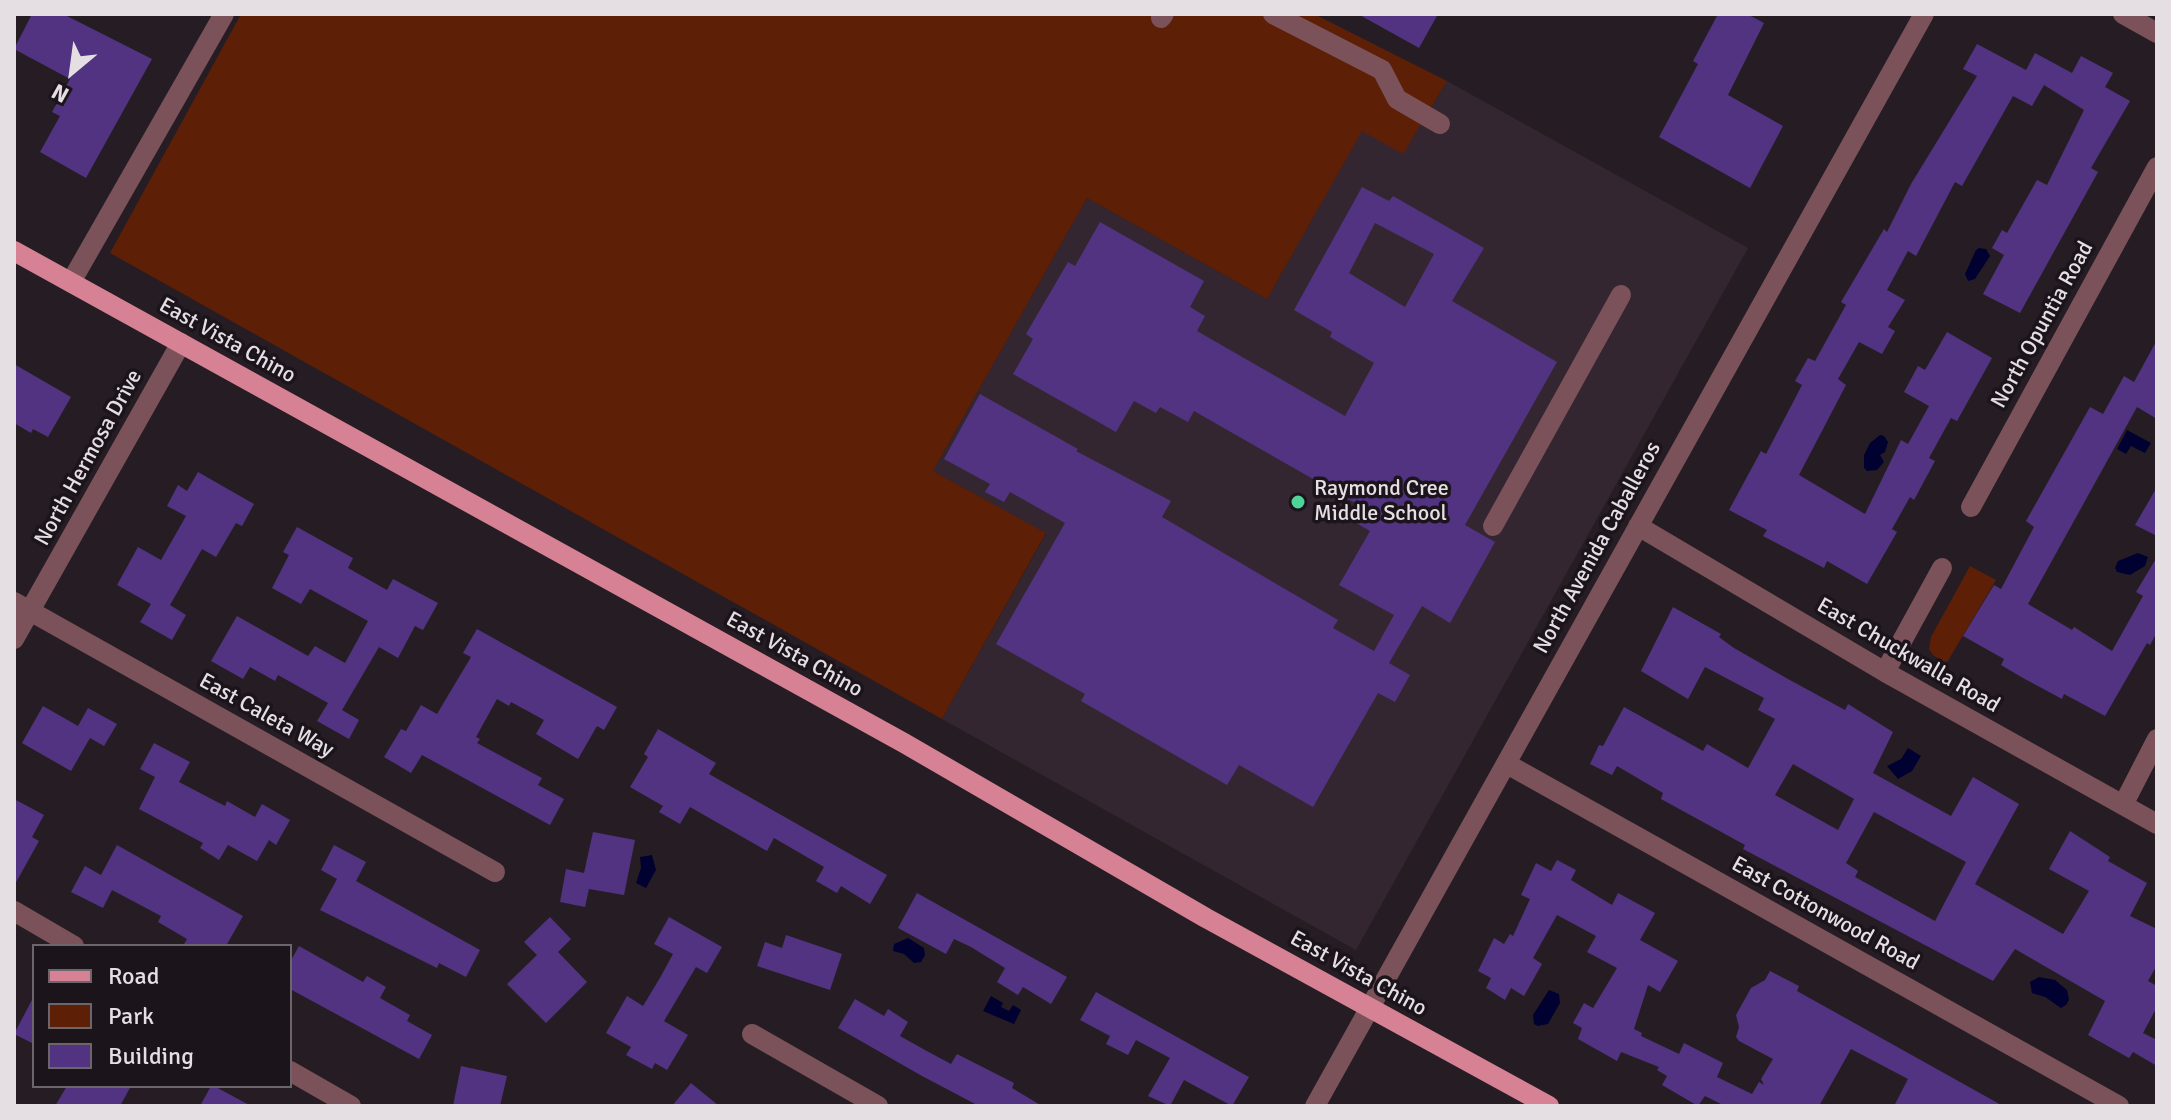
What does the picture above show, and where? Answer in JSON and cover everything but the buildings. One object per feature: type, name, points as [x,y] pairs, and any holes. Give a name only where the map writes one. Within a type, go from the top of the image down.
[{"type":"main road","name":"East Vista Chino","points":[[14,251],[891,736],[1206,918],[1549,1106]]},
{"type":"street","points":[[71,282],[224,14]]},
{"type":"street","points":[[1273,14],[1382,70],[1397,99],[1440,124]]},
{"type":"street","name":"North Avenida Caballeros","points":[[1315,1106],[1924,14]]},
{"type":"street","points":[[2123,14],[2157,33]]},
{"type":"street","name":"North Opuntia Road","points":[[1971,507],[2157,167]]},
{"type":"street","points":[[1493,526],[1621,295]]},
{"type":"street","name":"North Hermosa Drive","points":[[14,639],[22,606],[181,343]]},
{"type":"street","name":"East Chuckwalla Road","points":[[1638,526],[1885,672],[2157,824]]},
{"type":"street","points":[[1885,672],[1942,568]]},
{"type":"street","name":"East Caleta Way","points":[[22,606],[495,872]]},
{"type":"street","points":[[2123,805],[2157,739]]},
{"type":"street","name":"East Cottonwood Road","points":[[1507,764],[2119,1106]]},
{"type":"street","points":[[14,911],[71,944]]},
{"type":"street","points":[[752,1034],[878,1106]]},
{"type":"street","points":[[292,1072],[351,1106]]},
{"type":"shaded area","name":"Raymond Cree Middle School","points":[[1447,81],[1748,248],[1356,950],[942,719],[1046,534],[933,471],[1087,198],[1267,299],[1362,130],[1403,153]]},
{"type":"shaded area","points":[[1979,248],[1986,249],[1990,256],[1975,279],[1968,281],[1965,274]]},
{"type":"shaded area","points":[[2127,430],[2151,443],[2145,453],[2131,446],[2126,454],[2117,449]]},
{"type":"shaded area","points":[[1880,435],[1888,442],[1885,452],[1880,455],[1884,462],[1877,470],[1867,471],[1864,455],[1870,443]]},
{"type":"shaded area","points":[[2138,553],[2148,557],[2145,566],[2130,575],[2117,572],[2118,561]]},
{"type":"shaded area","points":[[1908,748],[1921,756],[1912,771],[1898,779],[1887,766],[1901,759]]},
{"type":"shaded area","points":[[652,855],[656,870],[646,888],[636,883],[641,868],[640,857]]},
{"type":"shaded area","points":[[908,938],[924,948],[925,955],[921,962],[914,963],[904,954],[893,951],[894,944]]},
{"type":"shaded area","points":[[2039,977],[2055,980],[2067,990],[2069,1000],[2066,1005],[2061,1008],[2045,997],[2032,993],[2030,982]]},
{"type":"shaded area","points":[[1549,990],[1559,994],[1560,1003],[1548,1024],[1538,1026],[1534,1024],[1533,1015]]},
{"type":"shaded area","points":[[991,996],[1009,1011],[1013,1005],[1021,1010],[1014,1024],[983,1011]]},
{"type":"green space","points":[[241,14],[1314,14],[1447,81],[1403,154],[1362,131],[1267,299],[1087,198],[933,471],[1046,533],[942,719],[110,253]]},
{"type":"green space","points":[[1970,566],[1996,580],[1946,664],[1929,649],[1931,637]]},
{"type":"place","name":"Raymond Cree Middle School","points":[[1298,502]]}]
